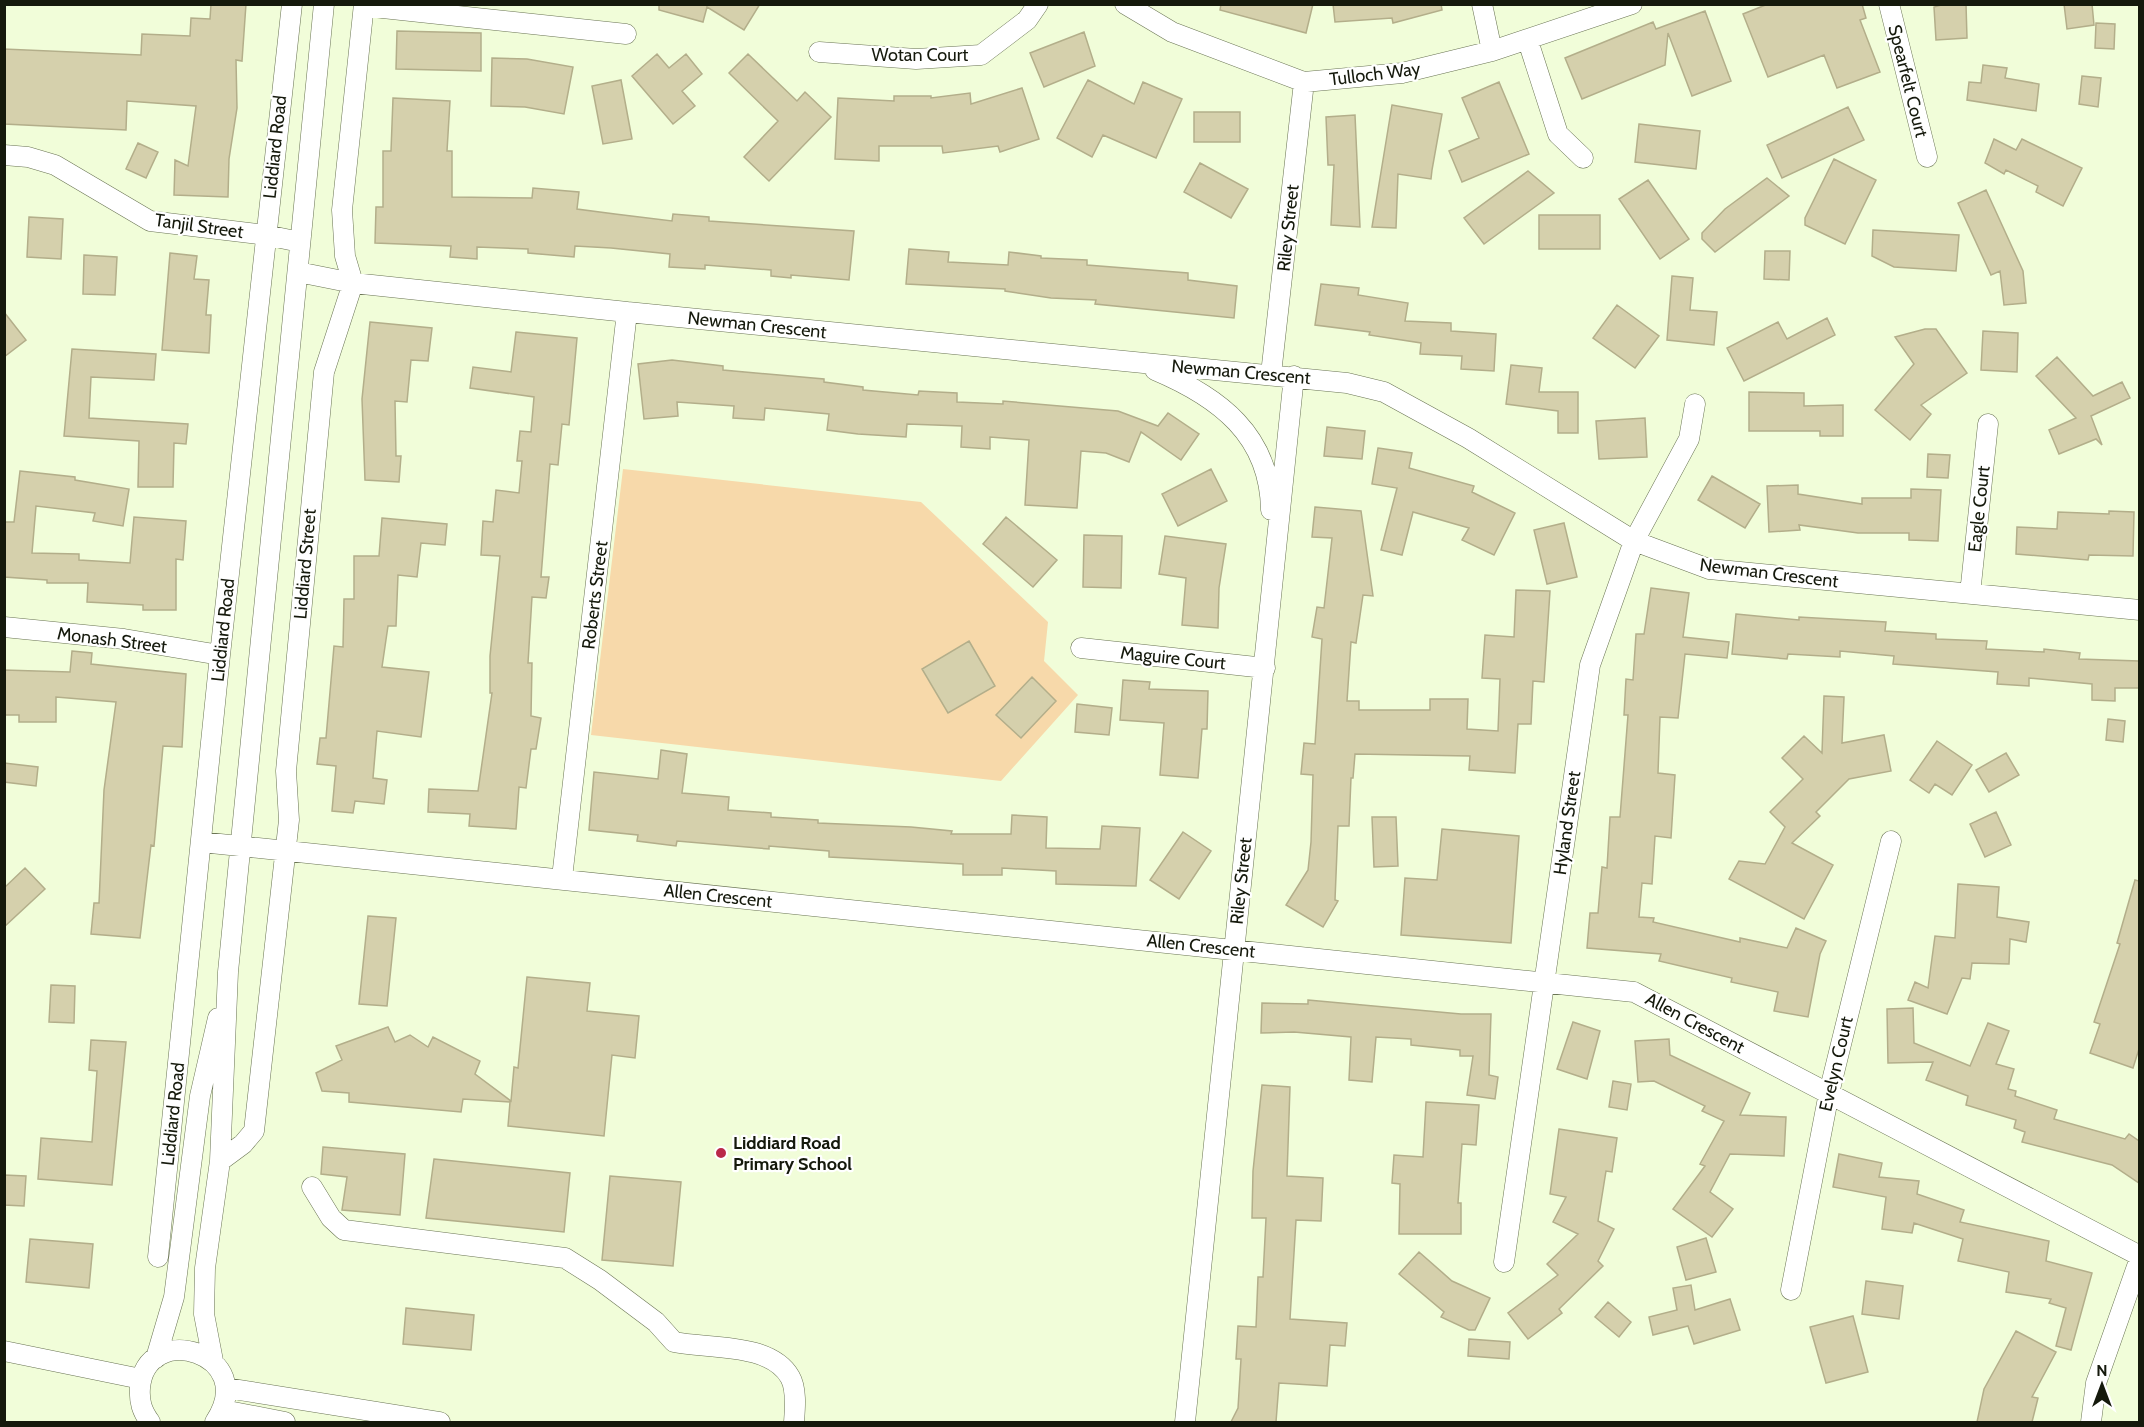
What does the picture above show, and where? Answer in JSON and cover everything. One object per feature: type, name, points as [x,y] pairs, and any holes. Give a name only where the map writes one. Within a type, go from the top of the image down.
[{"type":"street","name":"Liddiard Road","points":[[158,1257],[220,655],[292,4]]},
{"type":"street","name":"Liddiard Road","points":[[227,1388],[222,1373],[213,1361],[204,1314],[206,1269],[220,1161],[228,972],[324,4]]},
{"type":"street","name":"Wotan Court","points":[[819,52],[916,59],[981,55],[1027,20],[1038,4]]},
{"type":"street","name":"Tulloch Way","points":[[1125,4],[1158,13],[1172,32],[1304,82],[1402,73],[1492,51],[1632,4]]},
{"type":"street","points":[[1482,4],[1492,51]]},
{"type":"street","name":"Spearfelt Court","points":[[1889,4],[1927,157]]},
{"type":"street","points":[[354,283],[345,255],[342,210],[364,5],[626,34]]},
{"type":"street","points":[[1528,40],[1558,134],[1583,158]]},
{"type":"street","name":"Riley Street","points":[[1272,374],[1304,82]]},
{"type":"street","name":"Tanjil Street","points":[[4,154],[55,165],[150,221],[266,235],[300,242]]},
{"type":"street","name":"Newman Crescent","points":[[298,272],[354,283],[627,312],[1347,383],[1384,392],[1468,438],[1634,541],[1709,569],[2139,610]]},
{"type":"street","name":"Liddiard Street","points":[[284,850],[289,820],[286,771],[324,372],[335,331],[354,283]]},
{"type":"street","name":"Roberts Street","points":[[562,878],[627,312]]},
{"type":"street","points":[[1138,363],[1185,382],[1220,404],[1242,427],[1261,455],[1271,494],[1273,588]]},
{"type":"street","name":"Riley Street","points":[[1185,1422],[1294,376]]},
{"type":"street","name":"Hyland Street","points":[[1504,1262],[1590,665],[1634,541],[1689,439],[1695,404]]},
{"type":"street","name":"Eagle Court","points":[[1970,594],[1988,424]]},
{"type":"street","name":"Monash Street","points":[[4,627],[124,639],[220,655]]},
{"type":"street","name":"Maguire Court","points":[[1081,648],[1264,668]]},
{"type":"street","name":"Evelyn Court","points":[[1791,1290],[1828,1093],[1891,841]]},
{"type":"street","name":"Allen Crescent","points":[[201,842],[1544,980],[1634,992],[2139,1257]]},
{"type":"street","points":[[220,1161],[243,1144],[254,1131],[284,850]]},
{"type":"street","name":"Liddiard Road","points":[[141,1379],[156,1358],[174,1297],[200,1096],[228,972]]},
{"type":"street","points":[[312,1186],[331,1218],[344,1230],[565,1258],[600,1280],[656,1322],[674,1342],[734,1347],[770,1359],[789,1377],[795,1403],[794,1422]]},
{"type":"street","points":[[2091,1422],[2096,1383],[2139,1257]]},
{"type":"street","points":[[156,1358],[170,1351],[187,1349],[202,1353],[213,1361]]},
{"type":"street","points":[[4,1351],[141,1379],[139,1400],[150,1422]]},
{"type":"street","points":[[285,1422],[219,1416],[227,1388],[440,1422]]},
{"type":"shaded area","points":[[623,469],[921,502],[1048,622],[1044,661],[1078,695],[1001,781],[591,735]]},
{"type":"building","points":[[211,4],[246,4],[242,61],[236,60],[237,108],[229,159],[228,197],[174,195],[175,160],[188,166],[196,106],[127,101],[126,130],[4,124],[4,49],[141,55],[142,34],[190,36],[191,18],[210,19]]},
{"type":"building","points":[[659,4],[760,4],[744,30],[707,7],[703,22],[659,10]]},
{"type":"building","points":[[1221,4],[1313,4],[1306,33],[1220,10]]},
{"type":"building","points":[[1333,4],[1441,4],[1442,10],[1393,23],[1392,18],[1335,22]]},
{"type":"building","points":[[1768,4],[1862,4],[1866,18],[1860,20],[1880,72],[1837,88],[1824,55],[1768,77],[1743,14]]},
{"type":"building","points":[[1945,4],[1966,4],[1967,38],[1936,40],[1934,7]]},
{"type":"building","points":[[2064,4],[2092,4],[2094,25],[2067,29]]},
{"type":"building","points":[[1705,11],[1731,81],[1692,96],[1668,33],[1665,65],[1582,99],[1565,58],[1653,22],[1656,29]]},
{"type":"building","points":[[2096,23],[2115,24],[2114,49],[2095,48]]},
{"type":"building","points":[[397,31],[481,33],[481,71],[396,69]]},
{"type":"building","points":[[1084,32],[1095,66],[1044,87],[1030,53]]},
{"type":"building","points":[[657,54],[669,68],[686,54],[702,74],[682,91],[695,106],[673,124],[632,76]]},
{"type":"building","points":[[748,54],[797,101],[805,92],[831,117],[769,181],[744,157],[778,121],[729,73]]},
{"type":"building","points":[[492,58],[527,59],[573,67],[564,114],[525,107],[491,106]]},
{"type":"building","points":[[1983,65],[2007,68],[2005,78],[2039,84],[2036,111],[1967,100],[1969,82],[1981,83]]},
{"type":"building","points":[[2082,76],[2101,78],[2098,107],[2079,104]]},
{"type":"building","points":[[621,80],[632,139],[603,144],[592,86]]},
{"type":"building","points":[[1088,80],[1134,104],[1143,82],[1182,99],[1156,158],[1103,135],[1092,157],[1057,138]]},
{"type":"building","points":[[1499,82],[1529,154],[1462,182],[1449,151],[1479,138],[1462,98]]},
{"type":"building","points":[[1022,88],[1039,139],[1000,152],[998,146],[943,153],[942,146],[879,146],[879,161],[835,159],[838,98],[894,101],[894,96],[931,96],[931,98],[970,93],[971,104]]},
{"type":"building","points":[[393,98],[450,101],[447,151],[452,151],[452,197],[532,198],[533,188],[579,192],[577,209],[672,221],[673,214],[709,217],[709,221],[854,231],[849,280],[791,275],[791,278],[771,276],[771,270],[705,265],[705,269],[669,267],[670,254],[611,248],[575,246],[574,257],[528,253],[528,249],[477,247],[477,259],[450,257],[451,246],[375,243],[376,207],[383,207],[383,151],[391,151]]},
{"type":"building","points":[[1392,105],[1442,114],[1431,179],[1398,174],[1396,228],[1372,227]]},
{"type":"building","points":[[1848,107],[1864,140],[1782,178],[1767,145]]},
{"type":"building","points":[[1194,112],[1240,112],[1240,142],[1194,142]]},
{"type":"building","points":[[1355,115],[1360,227],[1331,225],[1334,165],[1328,165],[1326,117]]},
{"type":"building","points":[[1639,124],[1700,131],[1696,169],[1635,162]]},
{"type":"building","points":[[1994,139],[2016,150],[2022,139],[2082,168],[2063,206],[2036,192],[2038,186],[2006,170],[2004,174],[1985,163]]},
{"type":"building","points":[[138,143],[158,152],[146,178],[126,169]]},
{"type":"building","points":[[1834,159],[1876,180],[1845,244],[1805,225],[1805,218]]},
{"type":"building","points":[[1200,163],[1248,189],[1231,218],[1184,192]]},
{"type":"building","points":[[1528,171],[1554,193],[1484,244],[1464,218]]},
{"type":"building","points":[[1767,178],[1789,196],[1715,252],[1702,239],[1702,233],[1725,209]]},
{"type":"building","points":[[1648,180],[1689,239],[1660,259],[1619,199]]},
{"type":"building","points":[[1986,190],[2023,271],[2026,303],[2004,305],[2000,271],[1991,275],[1958,203]]},
{"type":"building","points":[[1539,215],[1600,215],[1600,249],[1539,249]]},
{"type":"building","points":[[29,217],[63,219],[61,259],[27,257]]},
{"type":"building","points":[[1873,230],[1959,235],[1956,271],[1894,267],[1872,256]]},
{"type":"building","points":[[909,249],[949,252],[948,262],[1008,265],[1009,252],[1041,256],[1041,258],[1087,260],[1087,265],[1188,273],[1188,280],[1237,286],[1234,318],[1095,304],[1096,300],[1051,298],[1005,291],[1005,289],[906,284]]},
{"type":"building","points":[[1765,251],[1790,251],[1789,280],[1764,279]]},
{"type":"building","points":[[170,253],[197,256],[194,279],[209,280],[206,315],[211,315],[209,353],[162,350]]},
{"type":"building","points":[[84,255],[117,257],[115,295],[83,294]]},
{"type":"building","points":[[1672,276],[1693,278],[1690,310],[1717,312],[1714,345],[1667,340]]},
{"type":"building","points":[[1321,284],[1359,288],[1358,295],[1408,303],[1405,321],[1451,323],[1451,331],[1496,334],[1494,371],[1461,369],[1462,356],[1420,354],[1421,343],[1369,335],[1370,332],[1315,325]]},
{"type":"building","points":[[1617,305],[1659,336],[1635,368],[1593,338]]},
{"type":"building","points":[[4,312],[26,340],[4,357]]},
{"type":"building","points":[[1827,318],[1835,335],[1744,381],[1727,348],[1778,322],[1787,339]]},
{"type":"building","points":[[370,322],[432,328],[428,361],[411,360],[407,402],[395,401],[396,456],[401,456],[399,482],[365,480],[362,399]]},
{"type":"building","points":[[1925,329],[1936,329],[1967,373],[1921,405],[1931,414],[1910,440],[1875,410],[1914,364],[1895,337]]},
{"type":"building","points":[[1983,331],[2018,333],[2017,372],[1981,370]]},
{"type":"building","points":[[516,332],[577,338],[569,425],[562,424],[558,465],[550,464],[541,577],[549,577],[546,598],[532,597],[528,663],[532,663],[531,716],[541,718],[536,749],[531,749],[526,788],[519,787],[516,829],[469,826],[470,814],[428,812],[429,789],[478,791],[492,693],[490,693],[490,656],[500,556],[481,555],[483,521],[493,522],[496,490],[519,493],[522,461],[517,461],[520,431],[531,432],[534,397],[470,388],[473,367],[511,372]]},
{"type":"building","points":[[72,349],[156,354],[154,380],[91,377],[89,418],[188,424],[186,444],[174,443],[173,487],[138,487],[139,441],[64,436]]},
{"type":"building","points":[[2057,357],[2093,396],[2122,382],[2130,398],[2091,416],[2102,445],[2096,439],[2059,454],[2049,430],[2076,418],[2036,376]]},
{"type":"building","points":[[672,360],[723,366],[723,370],[824,379],[824,382],[863,387],[863,390],[918,395],[919,391],[957,393],[957,402],[1003,404],[1003,401],[1118,411],[1158,426],[1168,413],[1199,434],[1181,460],[1141,432],[1129,462],[1106,453],[1081,451],[1077,508],[1025,505],[1029,440],[990,437],[990,449],[961,447],[962,426],[907,424],[906,437],[858,434],[827,430],[829,414],[765,408],[764,420],[733,418],[734,406],[677,402],[678,416],[644,419],[638,364]]},
{"type":"building","points":[[1511,365],[1542,368],[1539,392],[1578,392],[1578,433],[1558,433],[1558,411],[1506,404]]},
{"type":"building","points":[[1749,392],[1804,393],[1804,406],[1843,405],[1843,436],[1820,436],[1820,431],[1749,431]]},
{"type":"building","points":[[1645,418],[1647,457],[1599,459],[1596,421]]},
{"type":"building","points":[[1327,427],[1365,431],[1362,459],[1324,456]]},
{"type":"building","points":[[1378,448],[1412,453],[1409,468],[1474,486],[1472,492],[1515,513],[1494,555],[1462,540],[1469,528],[1413,512],[1402,555],[1381,550],[1397,488],[1372,484]]},
{"type":"building","points":[[1928,454],[1950,455],[1948,478],[1927,477]]},
{"type":"building","points":[[1211,469],[1227,501],[1178,526],[1162,494]]},
{"type":"building","points":[[20,471],[75,477],[75,480],[129,489],[123,526],[93,521],[95,513],[36,506],[32,553],[79,554],[79,560],[130,563],[134,517],[186,521],[183,560],[176,559],[176,610],[143,610],[143,605],[87,602],[88,583],[47,583],[47,580],[4,577],[4,522],[14,522]]},
{"type":"building","points":[[1712,476],[1760,504],[1745,528],[1698,500]]},
{"type":"building","points":[[1798,485],[1798,494],[1862,504],[1862,498],[1911,498],[1911,489],[1941,490],[1938,541],[1909,540],[1909,533],[1858,533],[1799,525],[1800,530],[1769,532],[1767,486]]},
{"type":"building","points":[[1315,507],[1361,511],[1373,596],[1363,595],[1356,643],[1351,642],[1347,701],[1359,701],[1359,710],[1430,710],[1430,699],[1468,699],[1467,729],[1498,731],[1500,679],[1482,678],[1485,635],[1514,637],[1516,590],[1550,591],[1544,682],[1533,681],[1531,724],[1518,724],[1515,773],[1469,770],[1470,756],[1355,754],[1353,778],[1351,778],[1349,826],[1338,826],[1335,900],[1338,901],[1323,927],[1286,905],[1308,870],[1311,842],[1313,775],[1301,774],[1304,743],[1315,744],[1322,639],[1312,637],[1317,607],[1324,608],[1332,538],[1312,537]]},
{"type":"building","points":[[2109,511],[2134,512],[2133,556],[2089,555],[2088,560],[2016,554],[2017,527],[2057,529],[2058,512],[2109,514]]},
{"type":"building","points":[[1006,517],[1057,560],[1033,587],[983,544]]},
{"type":"building","points":[[382,518],[447,524],[445,545],[421,543],[417,577],[398,575],[396,626],[388,626],[382,667],[429,672],[421,737],[377,731],[373,778],[387,780],[384,804],[355,801],[353,813],[332,811],[336,766],[317,764],[320,738],[326,738],[334,646],[343,647],[344,599],[354,599],[354,556],[379,556]]},
{"type":"building","points":[[1564,523],[1577,577],[1547,584],[1534,530]]},
{"type":"building","points":[[1084,535],[1122,536],[1121,588],[1083,587]]},
{"type":"building","points":[[1165,536],[1226,544],[1219,588],[1218,628],[1182,625],[1186,578],[1159,574]]},
{"type":"building","points":[[1651,588],[1689,593],[1683,637],[1729,642],[1727,658],[1685,654],[1678,718],[1660,717],[1658,773],[1675,775],[1671,838],[1655,836],[1652,884],[1642,883],[1639,917],[1654,918],[1653,922],[1740,942],[1740,938],[1787,948],[1796,928],[1826,941],[1820,954],[1808,1017],[1774,1011],[1778,992],[1731,982],[1732,978],[1659,961],[1661,954],[1587,948],[1590,913],[1598,913],[1602,867],[1607,868],[1610,817],[1620,817],[1628,715],[1624,715],[1626,679],[1633,680],[1636,634],[1644,634]]},
{"type":"building","points":[[1736,614],[1799,620],[1799,617],[1886,622],[1885,631],[1936,634],[1936,639],[1987,641],[1986,649],[2044,652],[2044,649],[2080,653],[2079,659],[2139,661],[2139,688],[2115,688],[2115,701],[2092,700],[2092,684],[2029,678],[2029,686],[1997,684],[1998,672],[1893,664],[1894,656],[1840,651],[1840,657],[1788,654],[1787,659],[1732,654]]},
{"type":"building","points":[[969,641],[995,686],[948,713],[922,669]]},
{"type":"building","points":[[72,651],[92,653],[91,664],[186,674],[182,747],[163,746],[154,846],[151,845],[140,938],[91,934],[94,903],[99,903],[104,790],[116,702],[56,697],[56,722],[19,722],[19,715],[4,715],[4,670],[70,672]]},
{"type":"building","points":[[1032,677],[1056,701],[1021,738],[996,715]]},
{"type":"building","points":[[1123,680],[1150,682],[1149,689],[1208,691],[1207,729],[1202,729],[1198,778],[1160,775],[1164,723],[1120,720]]},
{"type":"building","points":[[1824,696],[1844,697],[1842,743],[1884,735],[1891,771],[1849,779],[1816,812],[1820,816],[1792,843],[1833,865],[1804,919],[1729,879],[1739,861],[1765,864],[1785,827],[1770,812],[1803,779],[1782,758],[1804,736],[1822,753]]},
{"type":"building","points":[[1077,704],[1112,708],[1109,735],[1075,732]]},
{"type":"building","points":[[2108,719],[2125,721],[2123,742],[2106,740]]},
{"type":"building","points":[[1937,741],[1972,765],[1952,795],[1935,784],[1929,793],[1910,780]]},
{"type":"building","points":[[661,750],[687,754],[682,793],[729,797],[728,810],[771,813],[771,817],[818,820],[818,823],[911,827],[952,831],[951,834],[1011,834],[1012,815],[1047,817],[1046,848],[1100,849],[1102,826],[1140,828],[1136,886],[1056,884],[1056,871],[1002,868],[1002,875],[963,875],[963,864],[829,857],[829,851],[769,846],[769,849],[677,841],[676,846],[637,841],[638,835],[589,830],[594,772],[658,779]]},
{"type":"building","points":[[2006,753],[2019,775],[1989,792],[1976,770]]},
{"type":"building","points":[[4,763],[38,767],[36,786],[4,782]]},
{"type":"building","points":[[1996,812],[2011,845],[1985,857],[1970,824]]},
{"type":"building","points":[[1372,817],[1396,817],[1398,866],[1374,867]]},
{"type":"building","points":[[1442,829],[1519,836],[1511,943],[1401,935],[1405,878],[1437,880]]},
{"type":"building","points":[[1183,832],[1211,851],[1179,899],[1150,880]]},
{"type":"building","points":[[25,868],[45,889],[4,927],[4,888]]},
{"type":"building","points":[[2135,880],[2139,881],[2139,1049],[2133,1068],[2090,1053],[2100,1024],[2094,1022],[2120,944],[2117,943]]},
{"type":"building","points":[[1958,884],[1999,887],[1997,917],[2029,922],[2026,942],[2010,939],[2009,964],[1972,963],[1970,979],[1962,978],[1947,1014],[1908,1000],[1915,982],[1928,988],[1935,936],[1955,938]]},
{"type":"building","points":[[368,916],[396,918],[387,1006],[359,1004]]},
{"type":"building","points":[[527,977],[590,983],[587,1011],[639,1016],[635,1058],[612,1055],[604,1136],[508,1126],[510,1102],[463,1099],[461,1112],[349,1102],[349,1093],[322,1091],[316,1073],[342,1060],[336,1046],[388,1027],[395,1042],[410,1035],[428,1047],[433,1037],[480,1061],[475,1074],[511,1101],[514,1067],[518,1068]]},
{"type":"building","points":[[51,985],[75,986],[74,1023],[49,1022]]},
{"type":"building","points":[[1308,1000],[1461,1014],[1491,1014],[1489,1075],[1498,1077],[1495,1099],[1467,1095],[1473,1056],[1460,1056],[1460,1050],[1411,1045],[1411,1039],[1376,1037],[1372,1082],[1349,1080],[1351,1037],[1294,1032],[1261,1033],[1262,1003],[1308,1004]]},
{"type":"building","points":[[1913,1008],[1914,1043],[1970,1066],[1988,1023],[2009,1031],[1996,1064],[2014,1069],[2008,1089],[2016,1091],[2015,1096],[2057,1110],[2054,1119],[2125,1139],[2129,1134],[2139,1141],[2139,1183],[2112,1165],[2022,1142],[2025,1132],[2014,1128],[2016,1120],[1966,1105],[1968,1096],[1926,1080],[1933,1062],[1888,1063],[1887,1009]]},
{"type":"building","points":[[1573,1022],[1600,1031],[1587,1079],[1557,1069]]},
{"type":"building","points":[[1669,1039],[1670,1055],[1750,1093],[1740,1115],[1786,1117],[1784,1156],[1730,1154],[1710,1192],[1733,1209],[1712,1237],[1673,1209],[1705,1166],[1700,1164],[1724,1121],[1702,1111],[1705,1106],[1654,1081],[1638,1082],[1635,1041]]},
{"type":"building","points":[[91,1040],[126,1042],[112,1185],[38,1179],[41,1138],[92,1142],[97,1071],[89,1070]]},
{"type":"building","points":[[1613,1081],[1631,1084],[1627,1110],[1609,1107]]},
{"type":"building","points":[[1262,1085],[1290,1087],[1287,1176],[1323,1178],[1321,1221],[1296,1220],[1290,1319],[1347,1323],[1345,1346],[1330,1345],[1327,1386],[1279,1383],[1276,1422],[1231,1422],[1238,1408],[1241,1359],[1236,1359],[1238,1326],[1256,1327],[1258,1277],[1263,1277],[1266,1218],[1252,1218],[1253,1171]]},
{"type":"building","points":[[1426,1102],[1479,1105],[1476,1145],[1462,1144],[1458,1203],[1461,1203],[1461,1234],[1399,1234],[1400,1184],[1392,1183],[1394,1155],[1423,1157]]},
{"type":"building","points":[[1559,1129],[1617,1138],[1612,1172],[1606,1171],[1598,1221],[1614,1229],[1598,1261],[1603,1266],[1559,1309],[1562,1313],[1528,1339],[1508,1313],[1558,1275],[1547,1264],[1578,1234],[1553,1222],[1566,1197],[1550,1194]]},
{"type":"building","points":[[323,1147],[405,1154],[400,1215],[342,1210],[347,1177],[321,1174]]},
{"type":"building","points":[[1839,1154],[1882,1163],[1879,1177],[1919,1181],[1917,1194],[1964,1210],[1960,1222],[2049,1241],[2046,1261],[2092,1273],[2071,1350],[2056,1346],[2066,1308],[2049,1303],[2051,1299],[2006,1292],[2009,1272],[1958,1261],[1963,1239],[1914,1223],[1912,1233],[1882,1229],[1886,1197],[1833,1187]]},
{"type":"building","points":[[434,1159],[570,1173],[564,1232],[426,1218]]},
{"type":"building","points":[[4,1175],[26,1176],[24,1206],[4,1205]]},
{"type":"building","points":[[610,1176],[681,1182],[673,1266],[602,1260]]},
{"type":"building","points":[[1706,1238],[1716,1272],[1686,1280],[1677,1247]]},
{"type":"building","points":[[30,1239],[93,1244],[89,1288],[26,1282]]},
{"type":"building","points":[[1419,1252],[1452,1281],[1490,1298],[1475,1330],[1469,1330],[1441,1317],[1444,1312],[1399,1274]]},
{"type":"building","points":[[1866,1281],[1903,1286],[1899,1319],[1862,1314]]},
{"type":"building","points":[[1691,1285],[1695,1310],[1730,1299],[1740,1330],[1694,1344],[1688,1326],[1653,1335],[1649,1317],[1677,1310],[1673,1288]]},
{"type":"building","points":[[1608,1302],[1631,1322],[1619,1337],[1595,1317]]},
{"type":"building","points":[[406,1308],[474,1315],[471,1350],[403,1344]]},
{"type":"building","points":[[1853,1316],[1868,1372],[1826,1383],[1810,1327]]},
{"type":"building","points":[[2016,1331],[2056,1352],[2032,1397],[2038,1398],[2032,1422],[1977,1422],[1984,1389]]},
{"type":"building","points":[[1469,1339],[1510,1342],[1509,1359],[1468,1356]]},
{"type":"place","name":"Liddiard Road Primary School","points":[[721,1153]]}]
